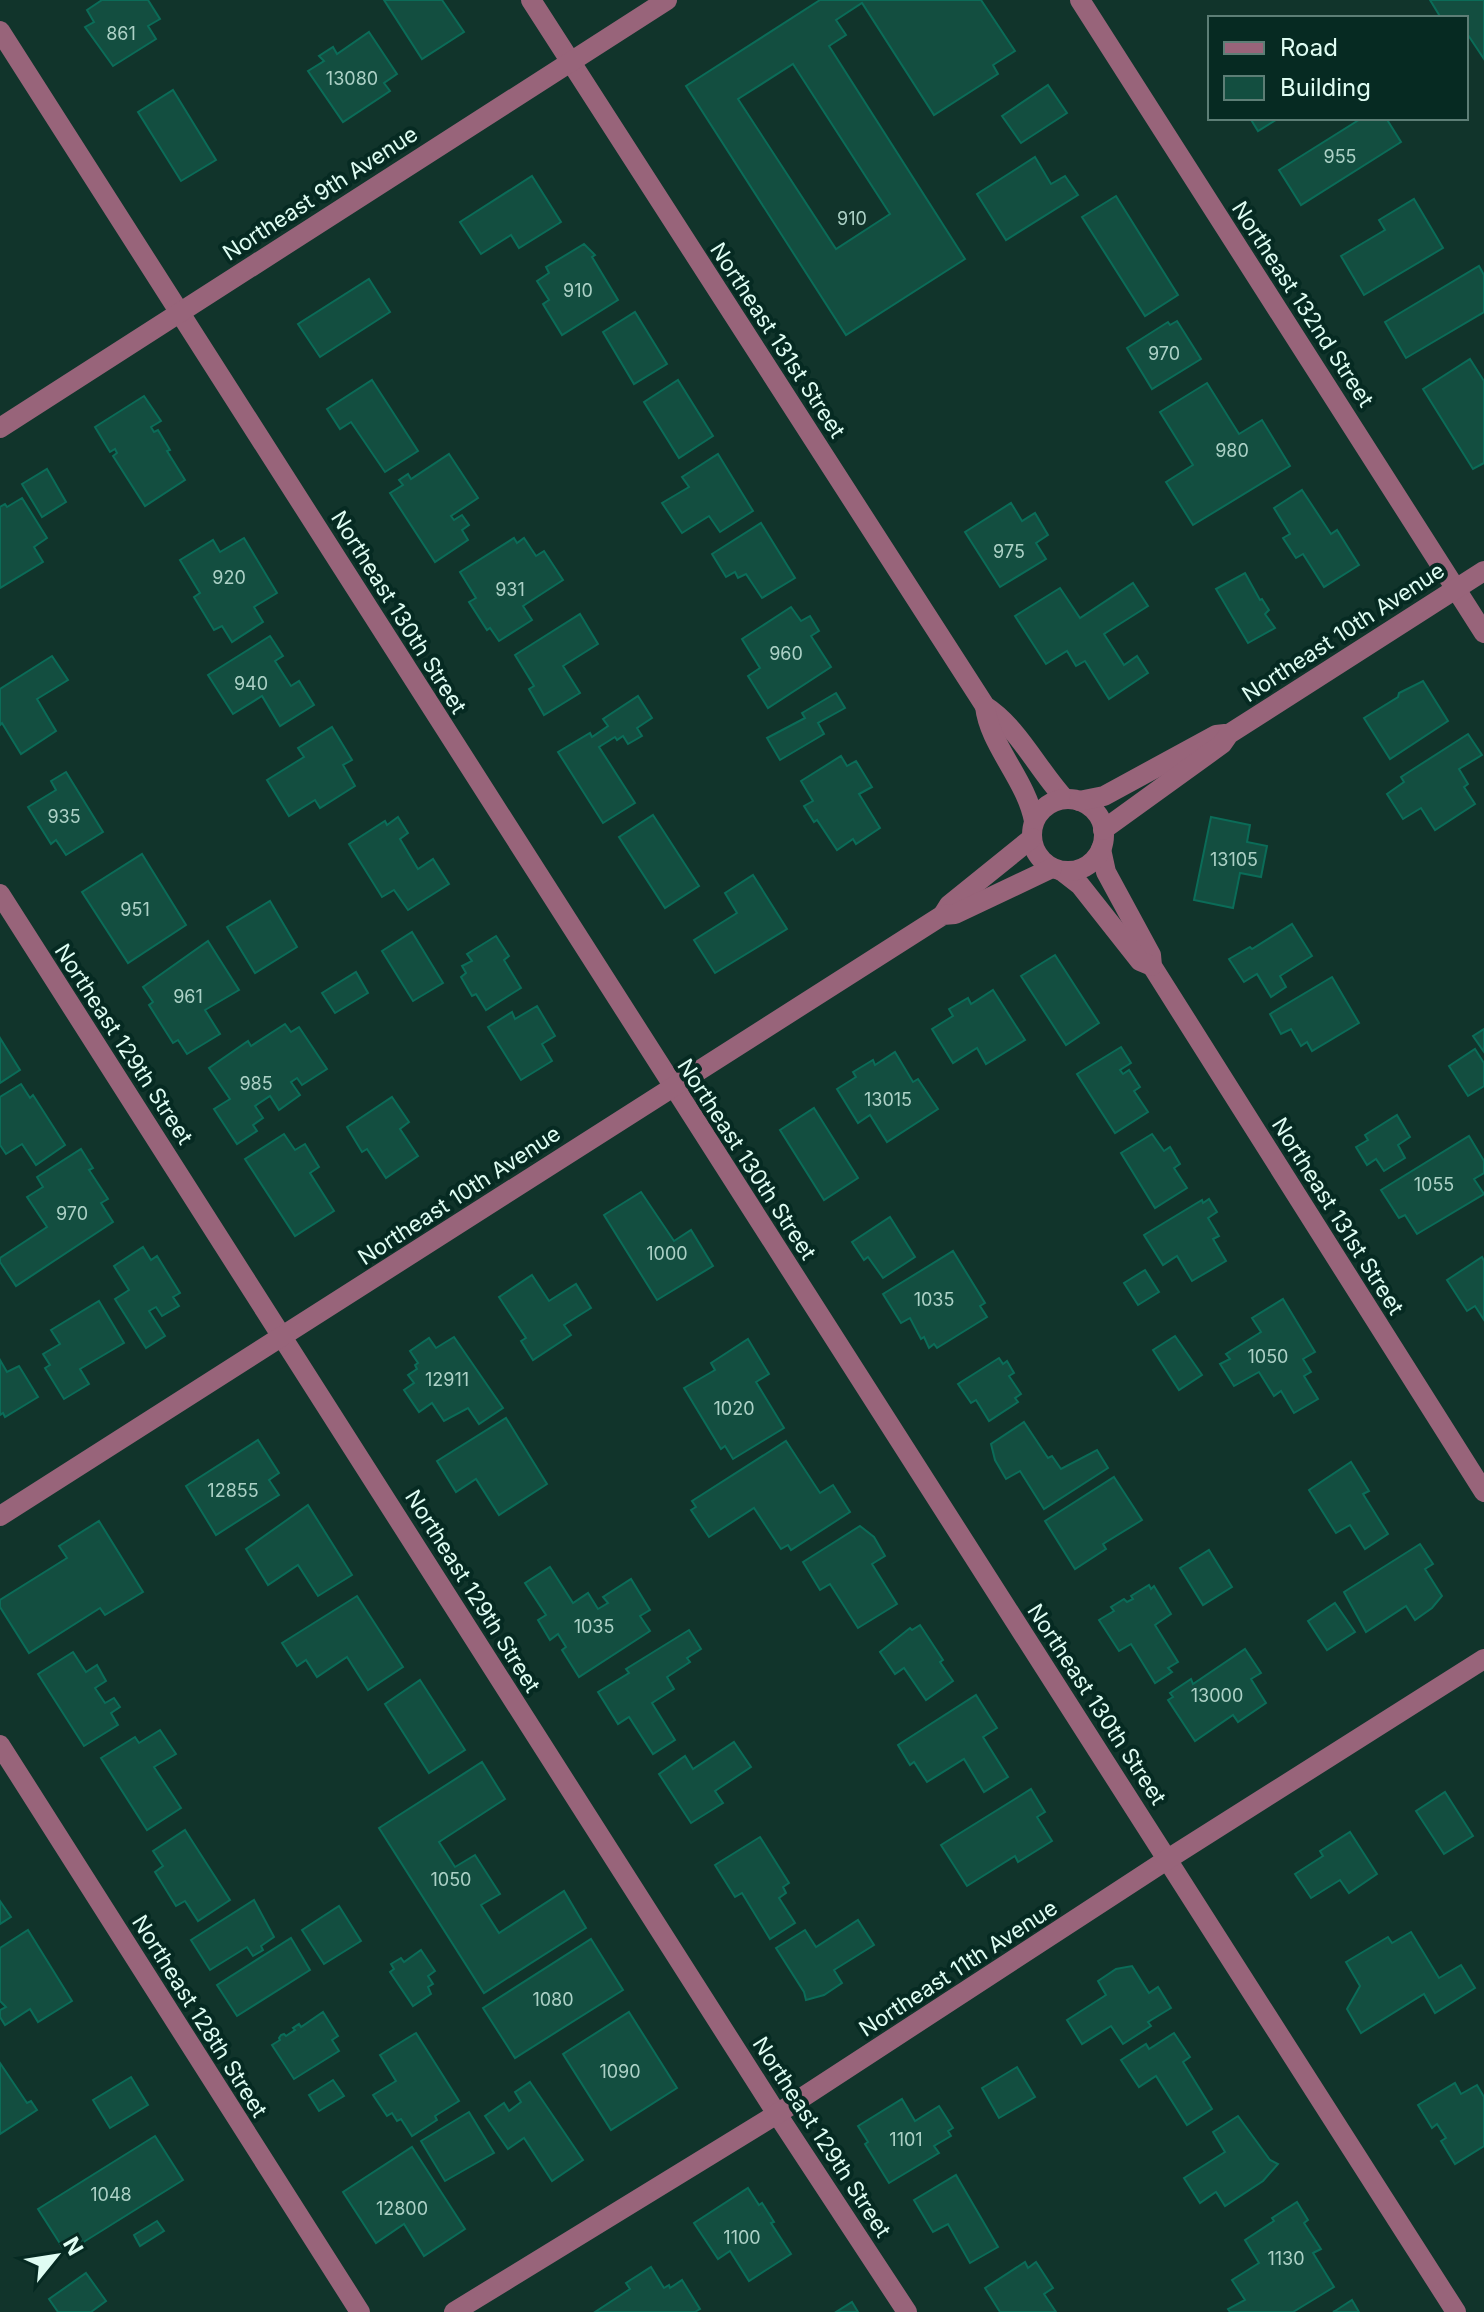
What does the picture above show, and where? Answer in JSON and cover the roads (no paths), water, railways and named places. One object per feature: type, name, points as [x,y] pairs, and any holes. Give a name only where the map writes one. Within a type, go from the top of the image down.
[{"type":"street","name":"Northeast 131st Street","points":[[531,0],[985,706],[998,714],[1046,779],[1072,800]]},
{"type":"street","name":"Northeast 9th Avenue","points":[[0,428],[667,0]]},
{"type":"street","name":"Northeast 132nd Street","points":[[1080,0],[1484,633]]},
{"type":"street","name":"Northeast 130th Street","points":[[0,31],[1456,2312]]},
{"type":"street","name":"Northeast 10th Avenue","points":[[1102,840],[1222,744],[1229,734],[1484,571]]},
{"type":"street","name":"Northeast 131st Street","points":[[985,706],[987,722],[1028,797],[1033,830]]},
{"type":"street","name":"Northeast 10th Avenue","points":[[1072,800],[1104,796],[1216,735],[1229,734]]},
{"type":"street","points":[[1072,800],[1098,816],[1102,840],[1086,866],[1074,871],[1057,869],[1042,861],[1035,850],[1033,830],[1044,808],[1072,800]]},
{"type":"street","name":"Northeast 10th Avenue","points":[[0,1516],[943,915],[949,905],[1033,830]]},
{"type":"street","name":"Northeast 131st Street","points":[[1102,840],[1106,872],[1151,955],[1152,966],[1484,1492]]},
{"type":"street","name":"Northeast 131st Street","points":[[1057,869],[1080,885],[1140,961],[1152,966]]},
{"type":"street","name":"Northeast 10th Avenue","points":[[943,915],[955,914],[1057,869]]},
{"type":"street","name":"Northeast 129th Street","points":[[0,894],[777,2114],[907,2312]]},
{"type":"street","name":"Northeast 11th Avenue","points":[[454,2312],[777,2114],[1168,1859],[1484,1659]]},
{"type":"street","name":"Northeast 128th Street","points":[[0,1745],[360,2312]]}]
